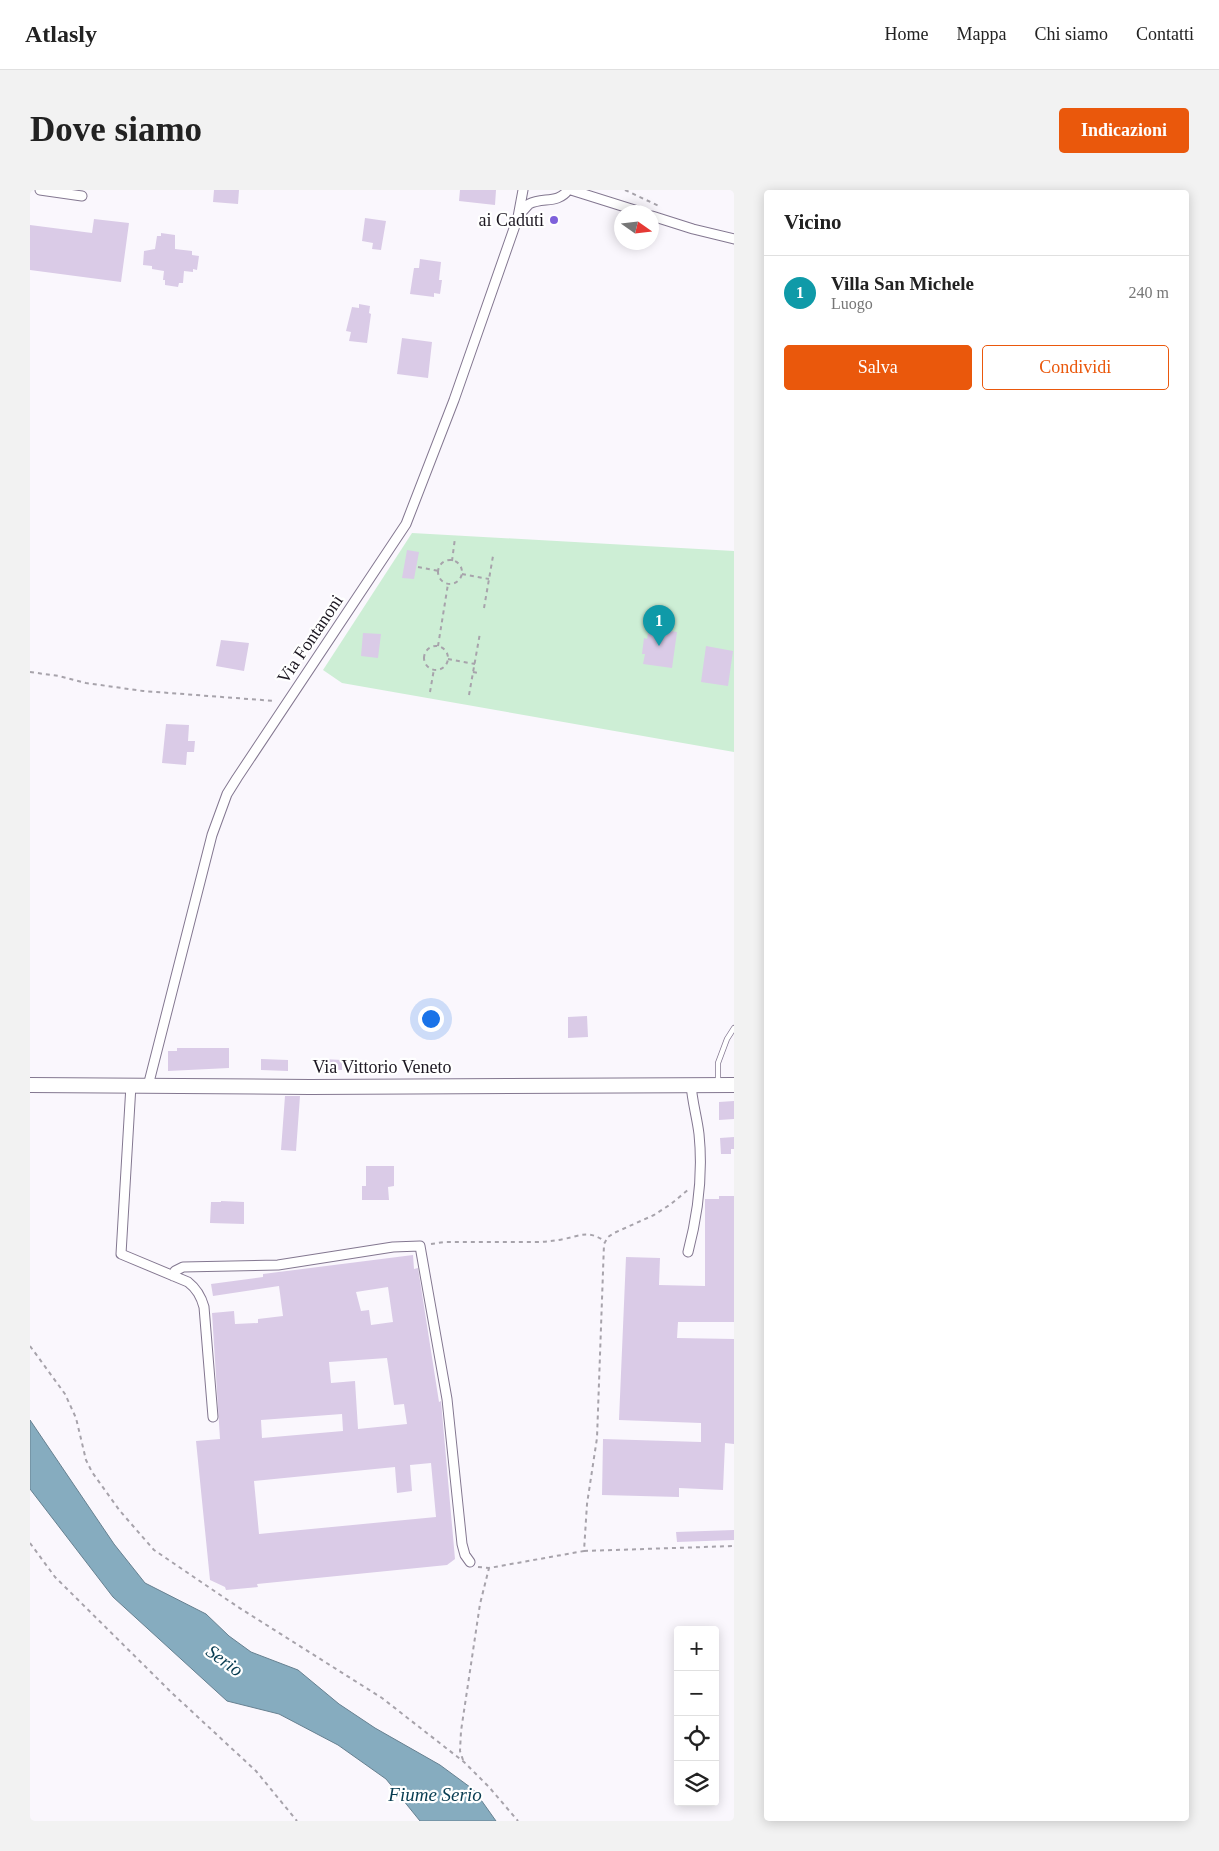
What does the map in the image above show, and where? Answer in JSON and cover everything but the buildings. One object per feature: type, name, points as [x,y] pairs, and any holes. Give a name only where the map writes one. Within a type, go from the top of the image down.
[{"type":"main road","name":"Via Vittorio Veneto","points":[[30,1086],[734,1085]]},
{"type":"street","points":[[40,190],[82,196]]},
{"type":"street","name":"Via Fontanoni","points":[[148,1086],[204,865],[220,810],[237,778],[406,524],[452,408],[518,217],[523,190]]},
{"type":"street","points":[[518,217],[529,204],[556,199],[575,191],[619,205]]},
{"type":"street","points":[[659,218],[734,239]]},
{"type":"street","points":[[688,1252],[694,1228],[700,1173],[699,1135],[691,1084]]},
{"type":"street","points":[[131,1085],[121,1254],[195,1287],[201,1296],[204,1307],[213,1417]]},
{"type":"street","points":[[173,1276],[183,1266],[278,1264],[393,1247],[420,1246],[447,1399],[462,1544],[465,1555],[470,1562]]},
{"type":"lane","points":[[718,1085],[718,1063],[727,1039],[734,1028]]},
{"type":"path","points":[[452,561],[455,538]]},
{"type":"path","points":[[484,608],[493,556]]},
{"type":"path","points":[[492,560],[497,561]]},
{"type":"path","points":[[452,561],[458,564],[462,574],[455,583],[448,584],[441,580],[439,570],[444,562],[452,561]]},
{"type":"path","points":[[418,567],[439,570]]},
{"type":"path","points":[[462,574],[489,579]]},
{"type":"path","points":[[438,646],[448,584]]},
{"type":"path","points":[[469,695],[480,633]]},
{"type":"path","points":[[438,646],[444,649],[448,660],[442,668],[430,668],[425,662],[425,654],[430,648],[438,646]]},
{"type":"path","points":[[448,660],[475,664]]},
{"type":"path","points":[[430,692],[434,669]]},
{"type":"path","points":[[30,672],[59,676],[86,683],[143,691],[288,702]]},
{"type":"path","points":[[473,672],[478,673]]},
{"type":"path","points":[[584,1551],[587,1504],[597,1438],[603,1253],[606,1242],[608,1237],[614,1233],[647,1219],[671,1204],[692,1185],[700,1173]]},
{"type":"path","points":[[420,1246],[444,1242],[550,1241],[589,1234],[599,1237],[606,1242]]},
{"type":"path","points":[[30,1346],[65,1394],[76,1418],[86,1460],[92,1472],[120,1511],[154,1550],[229,1601],[382,1698],[464,1762],[489,1787],[518,1821]]},
{"type":"path","points":[[30,1543],[55,1577],[172,1693],[256,1771],[296,1821]]},
{"type":"path","points":[[470,1562],[478,1567],[489,1568],[584,1551],[734,1546]]},
{"type":"path","points":[[464,1762],[460,1751],[461,1731],[480,1604],[489,1568]]},
{"type":"green space","points":[[412,533],[734,551],[734,752],[342,683],[323,670]]},
{"type":"water","name":"Fiume Serio","points":[[30,1420],[114,1544],[145,1583],[206,1614],[229,1636],[251,1652],[298,1670],[339,1704],[375,1728],[440,1765],[474,1790],[496,1821],[420,1821],[386,1779],[338,1745],[279,1714],[227,1701],[113,1597],[30,1489]]},
{"type":"place","name":"ai Caduti","points":[[554,220]]},
{"type":"place","name":"Villa San Michele","points":[[659,646]]},
{"type":"water label","name":"Serio","points":[[225,1660]]}]
